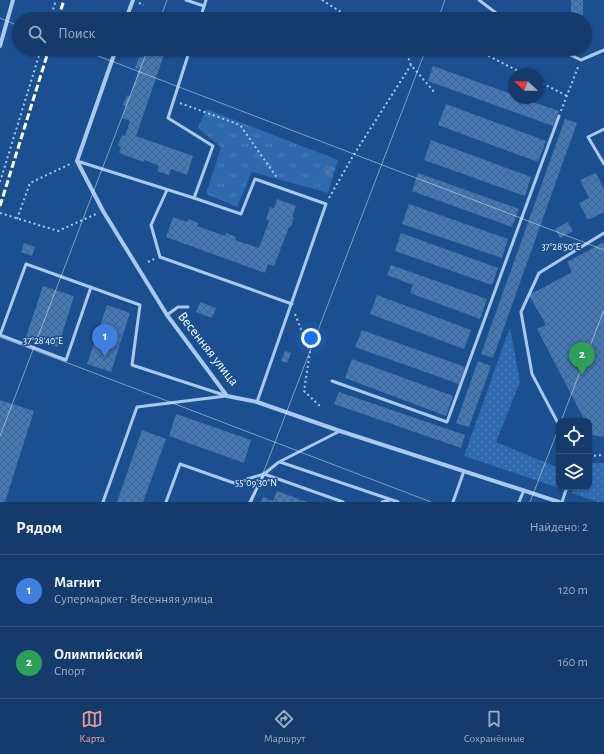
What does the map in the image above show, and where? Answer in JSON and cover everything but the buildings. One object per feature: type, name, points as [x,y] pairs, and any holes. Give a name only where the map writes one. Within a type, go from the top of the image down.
[{"type":"street","points":[[0,46],[13,0]]},
{"type":"street","points":[[129,12],[133,0]]},
{"type":"street","points":[[77,161],[114,56]]},
{"type":"street","name":"Весенняя улица","points":[[77,161],[103,211],[167,315],[227,396],[257,402],[340,431],[561,502]]},
{"type":"lane","points":[[186,0],[204,6]]},
{"type":"lane","points":[[202,12],[206,0]]},
{"type":"lane","points":[[479,0],[495,12]]},
{"type":"lane","points":[[592,55],[604,50]]},
{"type":"lane","points":[[188,56],[168,118],[213,146],[194,198]]},
{"type":"lane","points":[[573,56],[581,60],[590,56]]},
{"type":"lane","points":[[332,381],[446,422],[559,116]]},
{"type":"lane","points":[[604,128],[588,137],[604,164]]},
{"type":"lane","points":[[77,161],[241,214],[254,179],[326,204],[257,402]]},
{"type":"lane","points":[[167,190],[151,225],[160,257],[292,304]]},
{"type":"lane","points":[[556,419],[532,374],[521,312],[539,273],[604,233]]},
{"type":"lane","points":[[91,287],[66,360],[0,336],[26,264],[91,287],[140,305],[132,365],[227,396]]},
{"type":"lane","points":[[167,315],[178,307],[188,307]]},
{"type":"lane","points":[[103,502],[137,407],[227,396]]},
{"type":"lane","points":[[166,502],[180,464],[234,483],[264,474],[279,462],[340,431]]},
{"type":"lane","points":[[279,462],[398,502]]},
{"type":"lane","points":[[453,502],[464,471]]},
{"type":"lane","points":[[250,502],[264,474]]},
{"type":"lane","points":[[264,474],[343,502]]},
{"type":"lane","points":[[519,502],[524,490]]},
{"type":"lane","points":[[561,502],[566,490]]},
{"type":"lane","points":[[382,502],[391,500]]},
{"type":"path","points":[[52,12],[56,0]]},
{"type":"path","points":[[322,0],[341,12]]},
{"type":"path","points":[[0,182],[39,56]]},
{"type":"path","points":[[408,56],[412,65],[435,93]]},
{"type":"path","points":[[489,56],[512,68]]},
{"type":"path","points":[[559,116],[581,60]]},
{"type":"path","points":[[326,204],[353,156],[412,65]]},
{"type":"path","points":[[544,84],[567,96]]},
{"type":"path","points":[[174,101],[240,125],[286,190]]},
{"type":"path","points":[[17,219],[30,183],[77,161]]},
{"type":"path","points":[[0,213],[58,231],[103,211]]},
{"type":"path","points":[[292,304],[310,352],[304,391],[322,408]]},
{"type":"path","points":[[592,456],[604,455]]},
{"type":"green space","points":[[206,109],[338,160],[328,193],[252,172],[237,207],[206,194],[221,147],[198,128]]},
{"type":"green space","points":[[510,327],[520,382],[496,442],[556,467],[556,487],[464,456]]},
{"type":"green space","points":[[592,463],[604,463],[604,502],[597,502],[572,493],[572,490],[592,490]]},
{"type":"railway","points":[[60,12],[64,0]]},
{"type":"railway","points":[[0,206],[47,56]]},
{"type":"place","name":"Магнит","points":[[105,357]]},
{"type":"place","name":"Олимпийский","points":[[582,375]]}]
